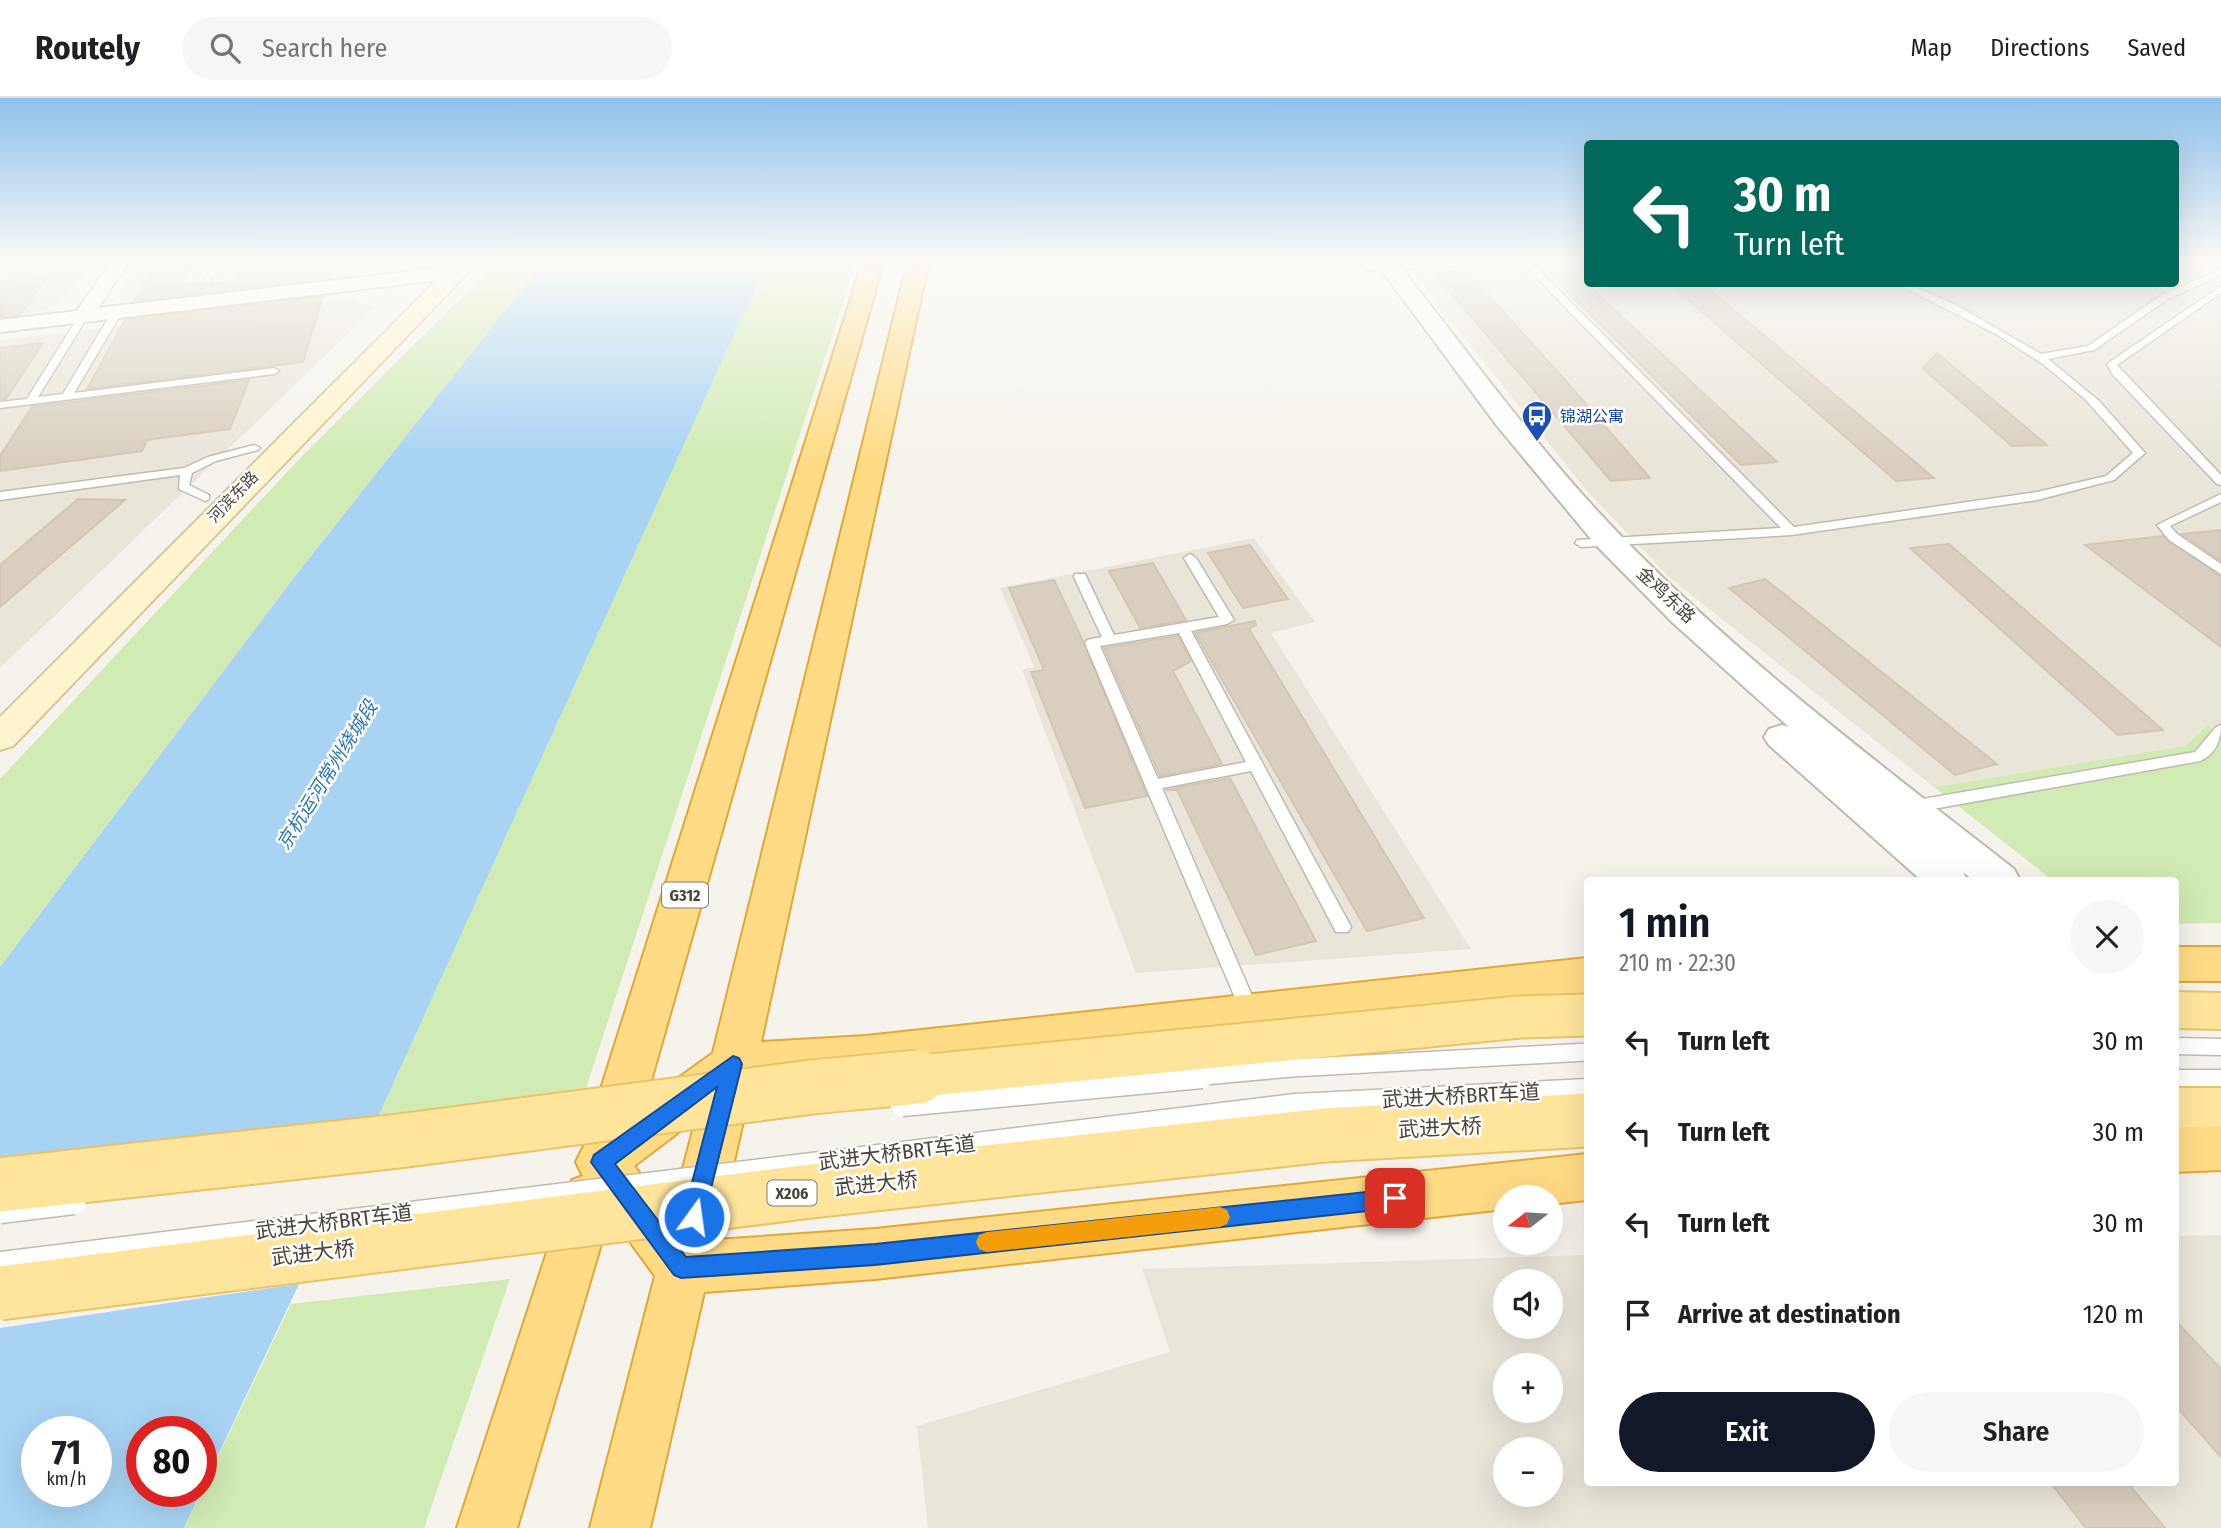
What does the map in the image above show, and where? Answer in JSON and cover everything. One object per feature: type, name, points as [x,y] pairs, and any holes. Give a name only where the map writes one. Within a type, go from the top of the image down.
[{"type":"highway","name":"G312","points":[[487,1528],[595,1151],[653,1002],[853,327]]},
{"type":"highway","points":[[620,1528],[681,1268],[733,1064],[903,327]]},
{"type":"highway","points":[[2179,964],[2221,964]]},
{"type":"highway","points":[[681,1268],[595,1151],[733,1064],[866,1055],[1573,976],[1584,1034]]},
{"type":"highway","points":[[2179,1150],[2221,1148]]},
{"type":"highway","points":[[681,1268],[875,1254],[1584,1177]]},
{"type":"main road","name":"河滨东路","points":[[0,700],[254,449],[386,327]]},
{"type":"main road","name":"河滨东路","points":[[0,738],[393,327]]},
{"type":"main road","points":[[2179,1010],[2221,1011]]},
{"type":"main road","points":[[0,1185],[399,1141],[812,1087],[1520,1017],[1584,1014]]},
{"type":"main road","points":[[2179,1109],[2221,1109]]},
{"type":"main road","name":"武进大桥","points":[[0,1293],[811,1191],[1297,1138],[1584,1120]]},
{"type":"street","name":"金鸡东路","points":[[1428,327],[1546,468],[1596,542],[1622,591],[1753,712],[1944,877]]},
{"type":"street","name":"金鸡东路","points":[[1596,542],[1641,574],[1810,727],[1996,877]]},
{"type":"lane","points":[[30,402],[76,327]]},
{"type":"lane","points":[[66,397],[108,327]]},
{"type":"lane","points":[[1590,327],[1791,531]]},
{"type":"lane","points":[[1596,542],[1791,531],[2037,496],[2110,478],[2139,453],[2088,396],[2036,357],[1986,327]]},
{"type":"lane","points":[[2036,357],[2091,348],[2122,327]]},
{"type":"lane","points":[[2166,327],[2112,364],[2221,482]]},
{"type":"lane","points":[[0,405],[274,371]]},
{"type":"lane","points":[[0,496],[187,471],[212,459],[254,449]]},
{"type":"lane","points":[[187,471],[183,487],[205,497]]},
{"type":"lane","points":[[2221,498],[2163,525],[2173,537],[2221,570]]},
{"type":"lane","points":[[1190,558],[1227,621],[1092,643],[1250,1012]]},
{"type":"lane","points":[[1080,578],[1110,640]]},
{"type":"lane","points":[[1184,628],[1342,927]]},
{"type":"lane","points":[[1909,807],[2200,756],[2221,730]]},
{"type":"lane","points":[[1152,785],[1255,765]]},
{"type":"lane","points":[[2179,1046],[2221,1047]]},
{"type":"lane","name":"武进大桥BRT车道","points":[[878,1107],[1292,1068],[1584,1050]]},
{"type":"lane","points":[[2179,1078],[2221,1078]]},
{"type":"lane","name":"武进大桥BRT车道","points":[[0,1263],[1296,1105],[1584,1090]]},
{"type":"lane","points":[[699,1127],[741,1122]]},
{"type":"lane","points":[[595,1151],[672,1131]]},
{"type":"lane","points":[[0,1212],[96,1201]]},
{"type":"shaded area","points":[[111,327],[355,327],[0,668],[0,340]]},
{"type":"shaded area","points":[[1456,327],[2221,327],[2221,739],[2207,724],[2185,746],[1934,787],[1670,578],[1587,491]]},
{"type":"shaded area","points":[[1254,538],[1315,622],[1271,633],[1471,949],[1136,973],[1022,670],[1034,667],[1000,588]]},
{"type":"shaded area","points":[[2221,1235],[2221,1528],[928,1528],[917,1426],[1170,1352],[1142,1269],[1584,1255],[1584,1486],[2179,1486],[2179,1236]]},
{"type":"green space","points":[[432,327],[492,327],[296,575],[0,967],[0,779],[304,454]]},
{"type":"green space","points":[[738,327],[835,327],[586,1088],[379,1115]]},
{"type":"green space","points":[[2208,724],[2221,739],[2221,923],[2179,924],[2179,877],[2048,877],[1934,787],[2185,746]]},
{"type":"green space","points":[[510,1279],[424,1528],[184,1528],[194,1507],[217,1507],[217,1459],[291,1304]]},
{"type":"water","name":"京杭运河常州绕城段","points":[[492,327],[738,327],[379,1115],[217,1458],[217,1416],[126,1416],[126,1507],[194,1507],[184,1528],[0,1528],[0,967],[296,575]]},
{"type":"pier","points":[[377,1127],[304,1283],[0,1328],[0,1172]]},
{"type":"building","points":[[121,327],[314,327],[303,362],[87,389]]},
{"type":"building","points":[[1480,327],[1517,327],[1650,478],[1611,481]]},
{"type":"building","points":[[1603,327],[1633,327],[1777,462],[1741,465]]},
{"type":"building","points":[[1719,327],[1754,327],[1934,478],[1896,481]]},
{"type":"building","points":[[43,343],[6,399],[0,399],[0,348]]},
{"type":"building","points":[[1937,353],[2047,445],[2012,446],[1923,369]]},
{"type":"building","points":[[249,380],[230,429],[147,440],[142,451],[0,471],[0,456],[32,407]]},
{"type":"building","points":[[78,499],[125,500],[0,607],[0,565]]},
{"type":"building","points":[[2221,530],[2221,561],[2182,534]]},
{"type":"building","points":[[2163,536],[2221,577],[2221,647],[2085,545]]},
{"type":"building","points":[[1949,544],[2163,730],[2118,735],[1910,548]]},
{"type":"building","points":[[1250,545],[1288,599],[1243,608],[1208,553]]},
{"type":"building","points":[[1153,563],[1186,620],[1140,628],[1109,571]]},
{"type":"building","points":[[1765,579],[1997,764],[1955,775],[1729,588]]},
{"type":"building","points":[[1054,580],[1083,641],[1147,796],[1085,808],[1031,672],[1044,670],[1009,588]]},
{"type":"building","points":[[1255,621],[1256,625],[1249,629],[1424,918],[1367,931],[1195,633]]},
{"type":"building","points":[[1178,636],[1191,661],[1173,671],[1222,764],[1160,776],[1104,648]]},
{"type":"building","points":[[1230,778],[1316,941],[1256,955],[1177,790],[1166,790]]},
{"type":"building","points":[[2179,1324],[2221,1369],[2221,1457],[2179,1410]]},
{"type":"building","points":[[2053,1486],[2130,1486],[2165,1528],[2086,1528]]},
{"type":"slow traffic","points":[[987,1242],[1220,1217]]},
{"type":"place","name":"锦湖公寓","points":[[1537,443]]},
{"type":"route","points":[[694,1217],[733,1064],[601,1162],[681,1268],[875,1254],[1395,1198]]}]
